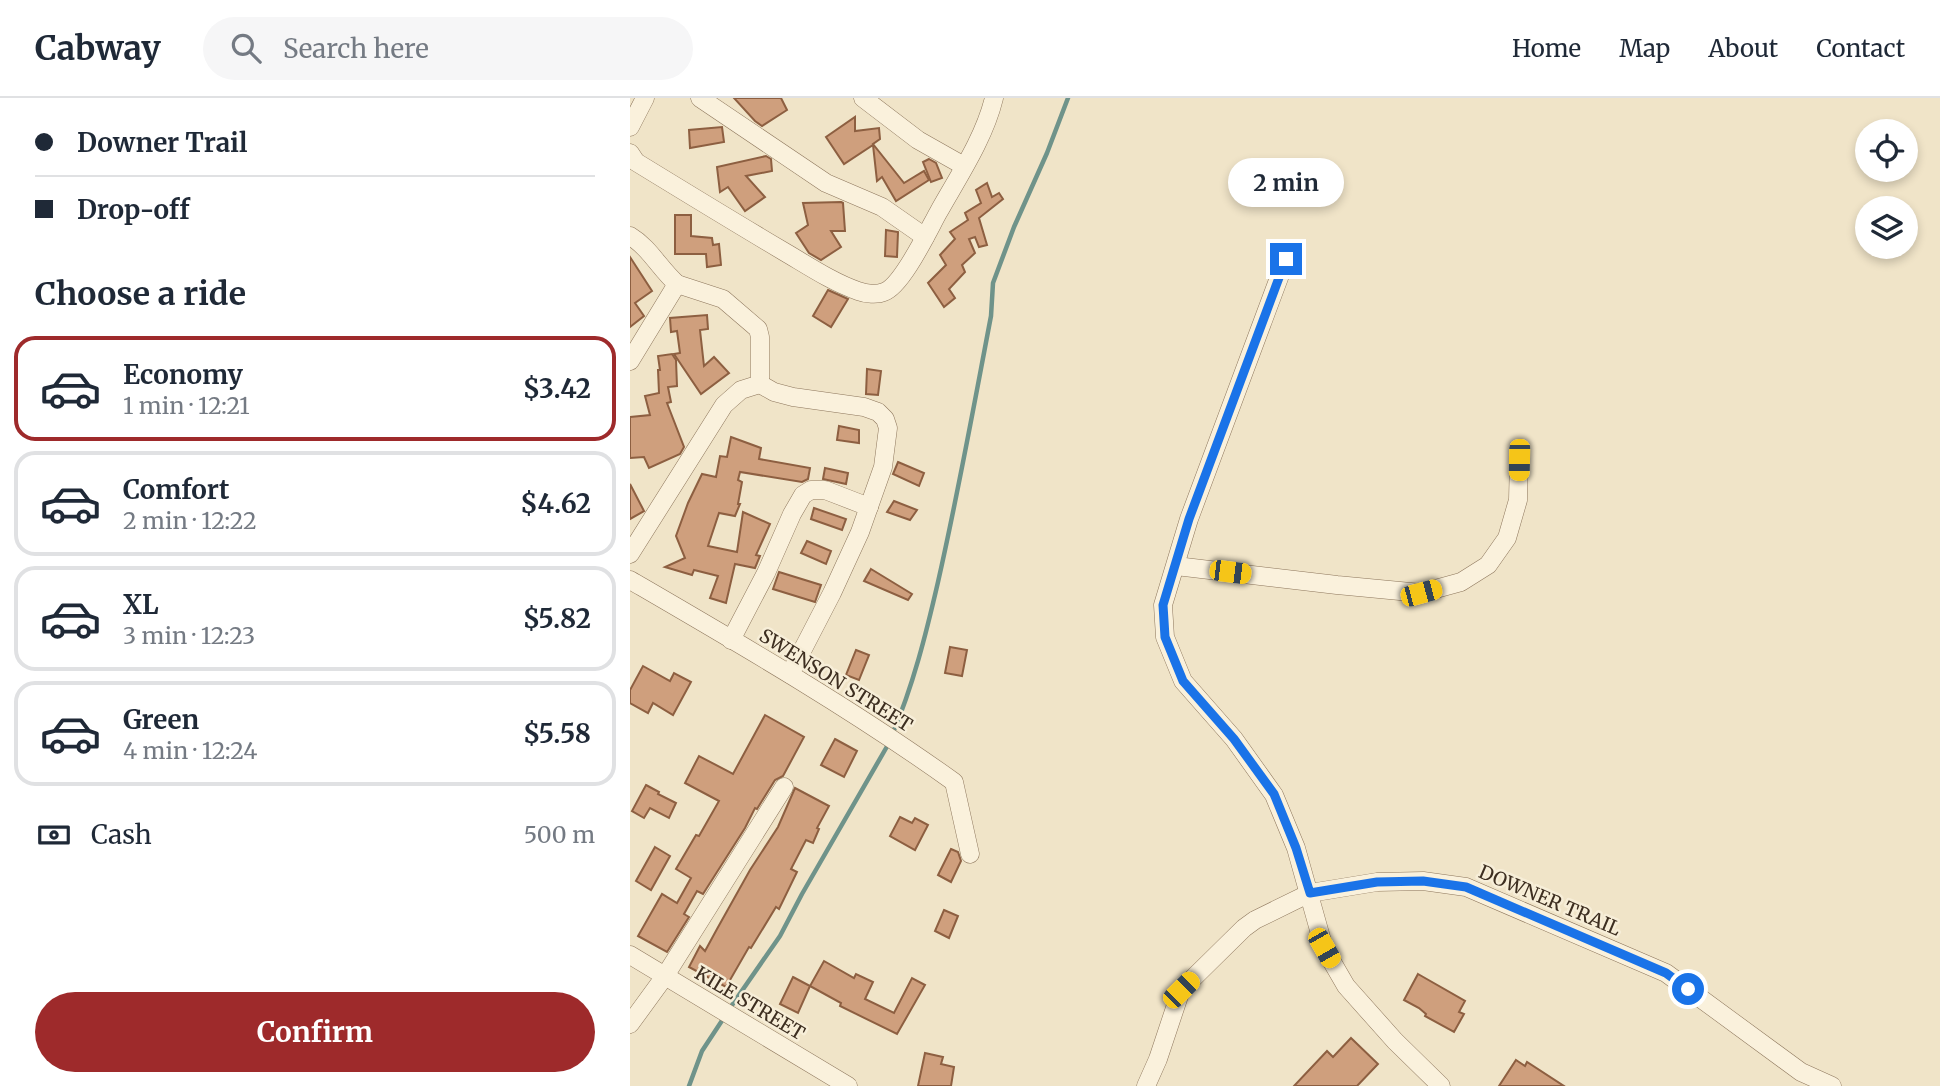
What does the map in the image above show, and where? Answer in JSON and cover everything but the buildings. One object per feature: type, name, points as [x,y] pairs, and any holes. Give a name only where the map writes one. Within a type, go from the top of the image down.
[{"type":"street","points":[[630,127],[645,98]]},
{"type":"street","points":[[700,98],[826,183],[882,207],[925,237]]},
{"type":"street","points":[[863,98],[918,139],[964,166]]},
{"type":"street","points":[[630,153],[636,162],[836,281],[860,292],[874,294],[886,292],[894,285],[925,237],[964,166],[991,110],[993,98]]},
{"type":"street","points":[[630,236],[645,246],[664,272],[677,284],[723,299],[752,322],[760,337],[760,384]]},
{"type":"street","points":[[1286,259],[1189,519],[1163,605],[1165,637],[1183,681],[1234,739],[1274,794],[1296,848],[1324,948],[1346,986],[1395,1041],[1441,1086]]},
{"type":"street","points":[[630,361],[677,284]]},
{"type":"street","points":[[630,554],[724,405],[741,390],[760,384],[774,392],[793,397],[864,407],[878,412],[885,419],[888,428],[883,467],[860,532],[790,674]]},
{"type":"street","points":[[1176,566],[1421,593],[1461,582],[1488,565],[1507,538],[1518,500],[1519,460]]},
{"type":"street","points":[[732,640],[803,495],[811,491],[825,490],[869,506]]},
{"type":"street","name":"SWENSON STREET","points":[[630,580],[893,738],[954,782],[970,854]]},
{"type":"street","points":[[630,1024],[665,976],[784,786]]},
{"type":"street","name":"DOWNER TRAIL","points":[[1146,1086],[1181,990],[1244,928],[1310,893],[1377,882],[1423,881],[1466,887],[1666,973],[1801,1072],[1832,1086]]},
{"type":"street","name":"KILE STREET","points":[[630,955],[848,1086]]},
{"type":"waterway","points":[[892,735],[918,660],[938,582],[991,316],[993,283],[1068,98]]},
{"type":"waterway","points":[[730,1008],[780,936],[889,743]]},
{"type":"waterway","points":[[689,1086],[702,1051],[725,1016]]},
{"type":"route","points":[[1286,259],[1189,519],[1163,605],[1165,637],[1183,681],[1234,739],[1274,794],[1296,848],[1310,893],[1377,882],[1423,881],[1466,887],[1666,973],[1688,989]]}]
